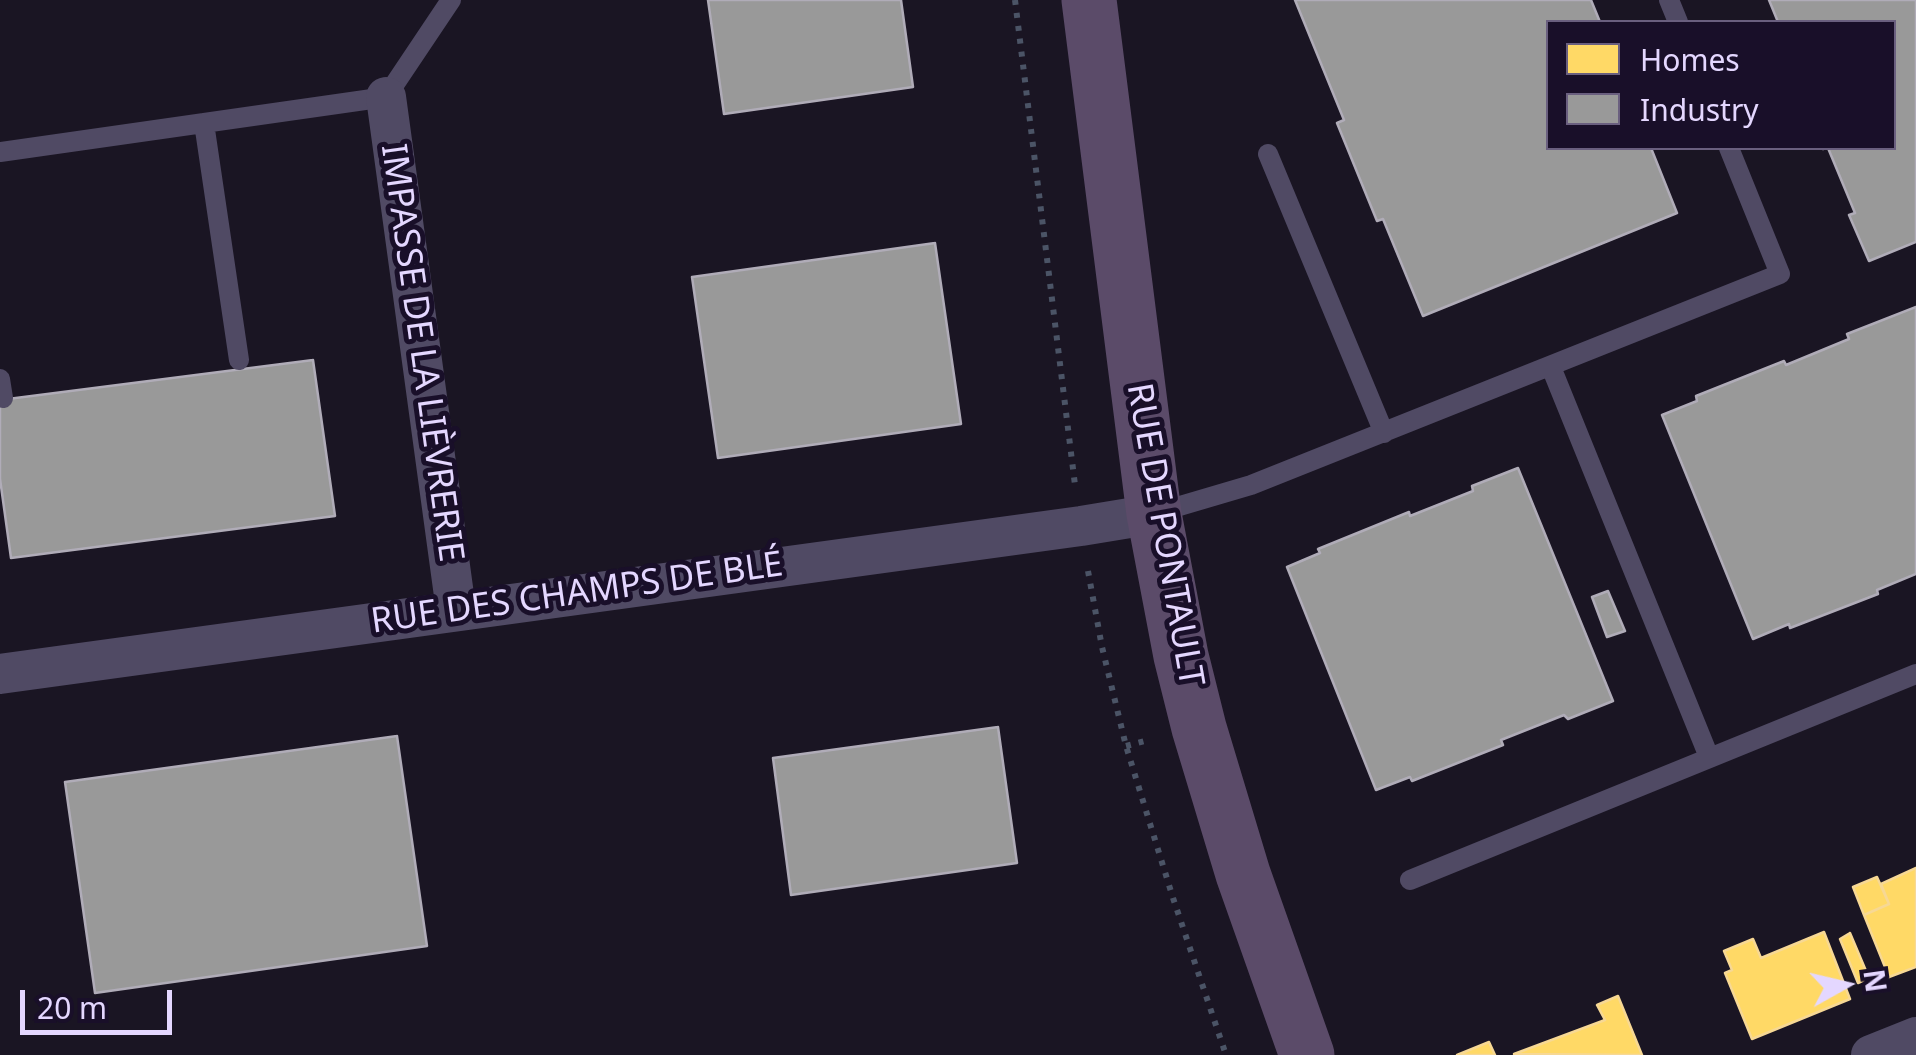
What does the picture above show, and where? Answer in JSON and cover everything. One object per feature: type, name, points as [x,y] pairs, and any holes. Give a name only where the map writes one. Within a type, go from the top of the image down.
[{"type":"main road","name":"RUE DE PONTAULT","points":[[1089,0],[1154,514],[1181,656],[1243,874],[1307,1055]]},
{"type":"street","name":"IMPASSE DE LA LIÈVRERIE","points":[[386,97],[456,610]]},
{"type":"street","name":"RUE DES CHAMPS DE BLÉ","points":[[0,674],[1154,514]]},
{"type":"street","points":[[1871,1055],[1916,1037]]},
{"type":"lane","points":[[0,152],[386,97],[451,0]]},
{"type":"lane","points":[[204,123],[239,360]]},
{"type":"lane","points":[[1154,514],[1251,486],[1780,274],[1730,150]]},
{"type":"lane","points":[[1268,154],[1384,433]]},
{"type":"lane","points":[[1552,367],[1709,757]]},
{"type":"lane","points":[[1410,880],[1916,674]]},
{"type":"building: Homes","points":[[1916,868],[1916,967],[1889,977],[1864,915],[1889,904],[1881,884]]},
{"type":"building: Homes","points":[[1877,877],[1889,904],[1864,915],[1853,887]]},
{"type":"building: Homes","points":[[1824,932],[1850,999],[1752,1039],[1725,973],[1732,970],[1724,951],[1753,939],[1761,958]]},
{"type":"building: Homes","points":[[1850,933],[1869,978],[1858,983],[1840,939]]},
{"type":"building: Homes","points":[[1618,996],[1642,1055],[1514,1054],[1605,1020],[1597,1005]]},
{"type":"building: Homes","points":[[1489,1042],[1495,1055],[1457,1055]]},
{"type":"building: Industry","points":[[708,0],[901,0],[913,87],[724,114]]},
{"type":"building: Industry","points":[[1295,0],[1591,0],[1599,20],[1546,20],[1546,150],[1652,150],[1677,213],[1423,316],[1383,219],[1377,221],[1337,123],[1344,120]]},
{"type":"building: Industry","points":[[1769,0],[1916,0],[1916,242],[1869,261],[1849,215],[1855,213],[1829,150],[1896,150],[1896,20],[1777,20]]},
{"type":"building: Industry","points":[[935,243],[961,424],[718,458],[692,277]]},
{"type":"building: Industry","points":[[1916,307],[1916,574],[1877,590],[1878,594],[1753,639],[1662,415],[1697,401],[1696,396],[1784,361],[1786,365],[1849,339],[1847,334]]},
{"type":"building: Industry","points":[[313,360],[335,516],[11,558],[0,479],[0,400]]},
{"type":"building: Industry","points":[[1518,468],[1613,701],[1501,740],[1503,745],[1412,781],[1410,777],[1376,790],[1287,567],[1320,553],[1318,549],[1473,491],[1472,486]]},
{"type":"building: Industry","points":[[1608,591],[1625,631],[1607,637],[1592,597]]},
{"type":"building: Industry","points":[[998,727],[1017,863],[791,895],[773,758]]},
{"type":"building: Industry","points":[[397,736],[427,946],[95,993],[65,782]]}]
